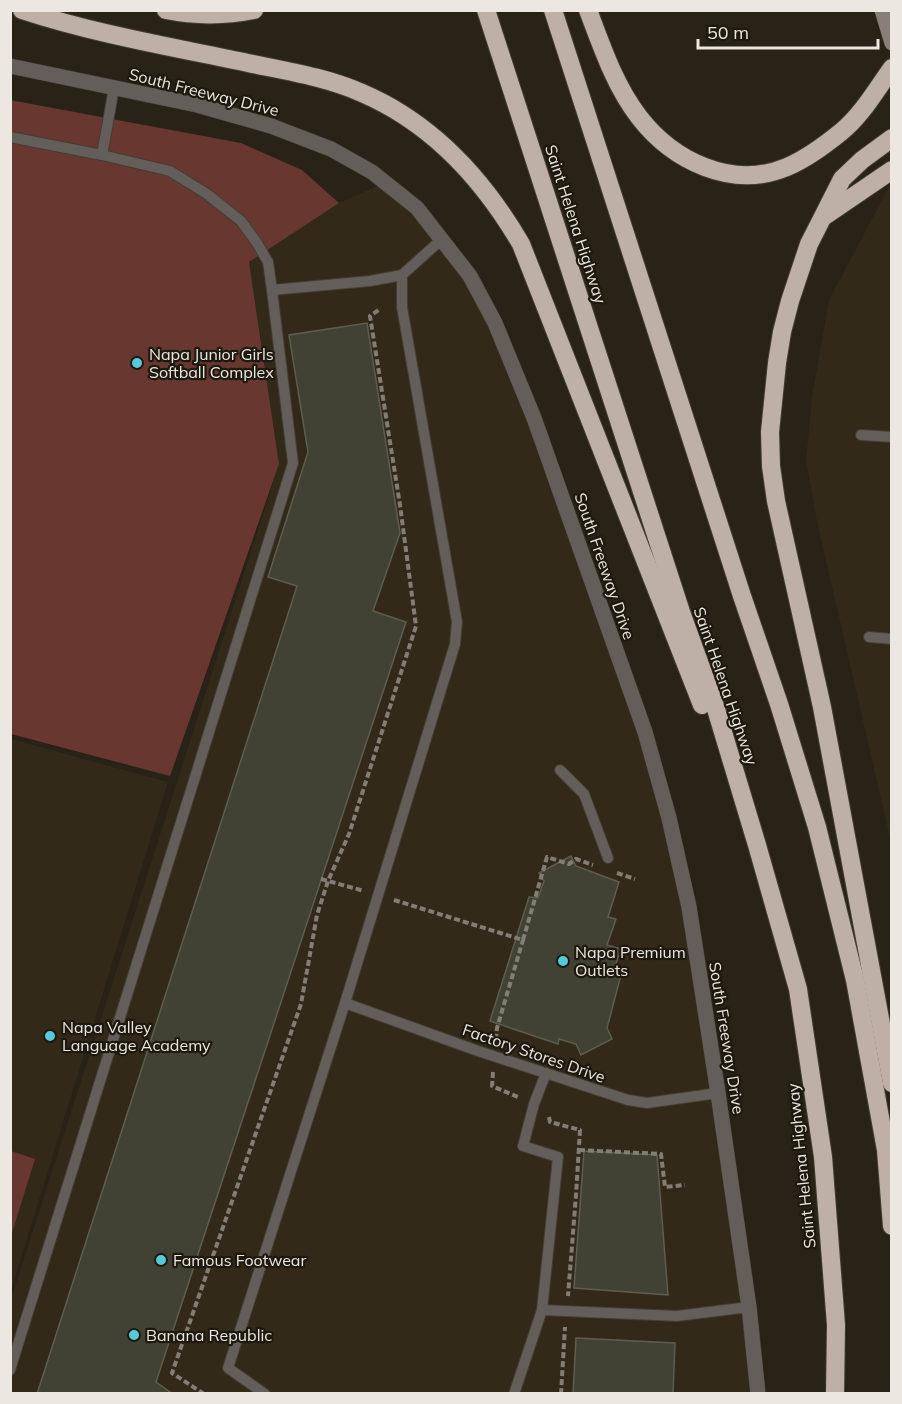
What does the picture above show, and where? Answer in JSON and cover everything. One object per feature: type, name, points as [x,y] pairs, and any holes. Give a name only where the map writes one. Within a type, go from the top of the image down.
[{"type":"highway","points":[[21,10],[61,23],[319,79],[362,93],[388,106],[418,126],[442,145],[485,188],[503,214],[525,255],[757,845]]},
{"type":"highway","points":[[166,10],[206,15],[232,15],[254,10]]},
{"type":"highway","name":"Saint Helena Highway","points":[[486,10],[677,601],[716,708],[798,989],[823,1157],[836,1325],[835,1394]]},
{"type":"highway","points":[[553,10],[779,704],[816,827],[855,980],[886,1150],[891,1226]]},
{"type":"highway","points":[[588,10],[612,71],[638,116],[673,152],[694,164],[716,171],[739,174],[764,173],[786,167],[807,157],[849,124],[891,68]]},
{"type":"highway","points":[[891,138],[842,179],[822,218],[800,270],[782,332],[770,432],[771,466],[776,501],[837,787],[891,1083]]},
{"type":"highway","points":[[822,218],[891,170]]},
{"type":"main road","points":[[882,10],[891,43]]},
{"type":"street","name":"South Freeway Drive","points":[[10,66],[197,105],[271,126],[331,149],[398,190],[417,208],[470,276],[495,323],[534,418],[645,732],[669,818],[689,907],[718,1093],[749,1307],[758,1394]]},
{"type":"lane","points":[[102,154],[114,88]]},
{"type":"lane","points":[[10,137],[102,154],[170,171],[215,200],[241,221],[268,262],[293,463],[10,1370]]},
{"type":"lane","points":[[272,290],[370,281],[402,275],[442,239]]},
{"type":"lane","points":[[265,1394],[228,1368],[345,1003],[455,644],[457,622],[402,307],[402,275]]},
{"type":"lane","points":[[861,435],[891,437]]},
{"type":"lane","points":[[869,637],[891,639]]},
{"type":"lane","points":[[560,770],[584,794],[608,858]]},
{"type":"lane","name":"Factory Stores Drive","points":[[345,1003],[628,1100],[647,1103],[718,1093]]},
{"type":"lane","points":[[514,1394],[542,1310],[558,1157],[523,1146],[534,1104],[546,1073]]},
{"type":"lane","points":[[542,1310],[677,1316],[749,1307]]},
{"type":"path","points":[[204,1394],[172,1373],[301,1004],[317,915],[328,881],[349,834],[416,626],[400,505],[370,316],[380,309]]},
{"type":"path","points":[[321,879],[523,940],[547,857],[569,864],[576,859],[595,865]]},
{"type":"path","points":[[615,872],[635,879]]},
{"type":"path","points":[[579,1150],[661,1154],[665,1187],[685,1185]]},
{"type":"shaded area","name":"Napa Junior Girls Softball Complex","points":[[10,100],[241,143],[302,170],[339,203],[249,262],[279,464],[170,776],[11,734]]},
{"type":"shaded area","name":"Napa Premium Outlets","points":[[386,182],[417,208],[495,323],[669,818],[758,1393],[11,1394],[11,1299],[279,464],[249,262],[339,203]]},
{"type":"shaded area","points":[[891,183],[891,842],[817,522],[806,460],[812,396],[829,300]]},
{"type":"shaded area","name":"Napa Valley Language Academy","points":[[11,739],[168,782],[11,1291]]},
{"type":"shaded area","points":[[10,1151],[35,1159],[11,1236]]},
{"type":"building","points":[[367,323],[400,533],[373,611],[406,622],[156,1382],[173,1394],[37,1394],[297,586],[268,577],[308,452],[289,335]]},
{"type":"building","name":"Napa Premium Outlets","points":[[571,856],[576,866],[619,882],[608,917],[616,919],[607,945],[621,949],[613,972],[621,975],[607,1028],[612,1039],[581,1055],[576,1044],[559,1039],[558,1044],[490,1021],[529,897],[538,898],[544,881],[539,873]]},
{"type":"building","points":[[584,1151],[657,1155],[668,1295],[574,1288]]},
{"type":"building","points":[[576,1338],[675,1343],[673,1394],[573,1394]]},
{"type":"place","name":"Napa Junior Girls Softball Complex","points":[[137,363]]},
{"type":"place","name":"Napa Premium Outlets","points":[[563,961]]},
{"type":"place","name":"Napa Valley Language Academy","points":[[50,1036]]},
{"type":"place","name":"Famous Footwear","points":[[161,1260]]},
{"type":"place","name":"Banana Republic","points":[[134,1335]]}]
